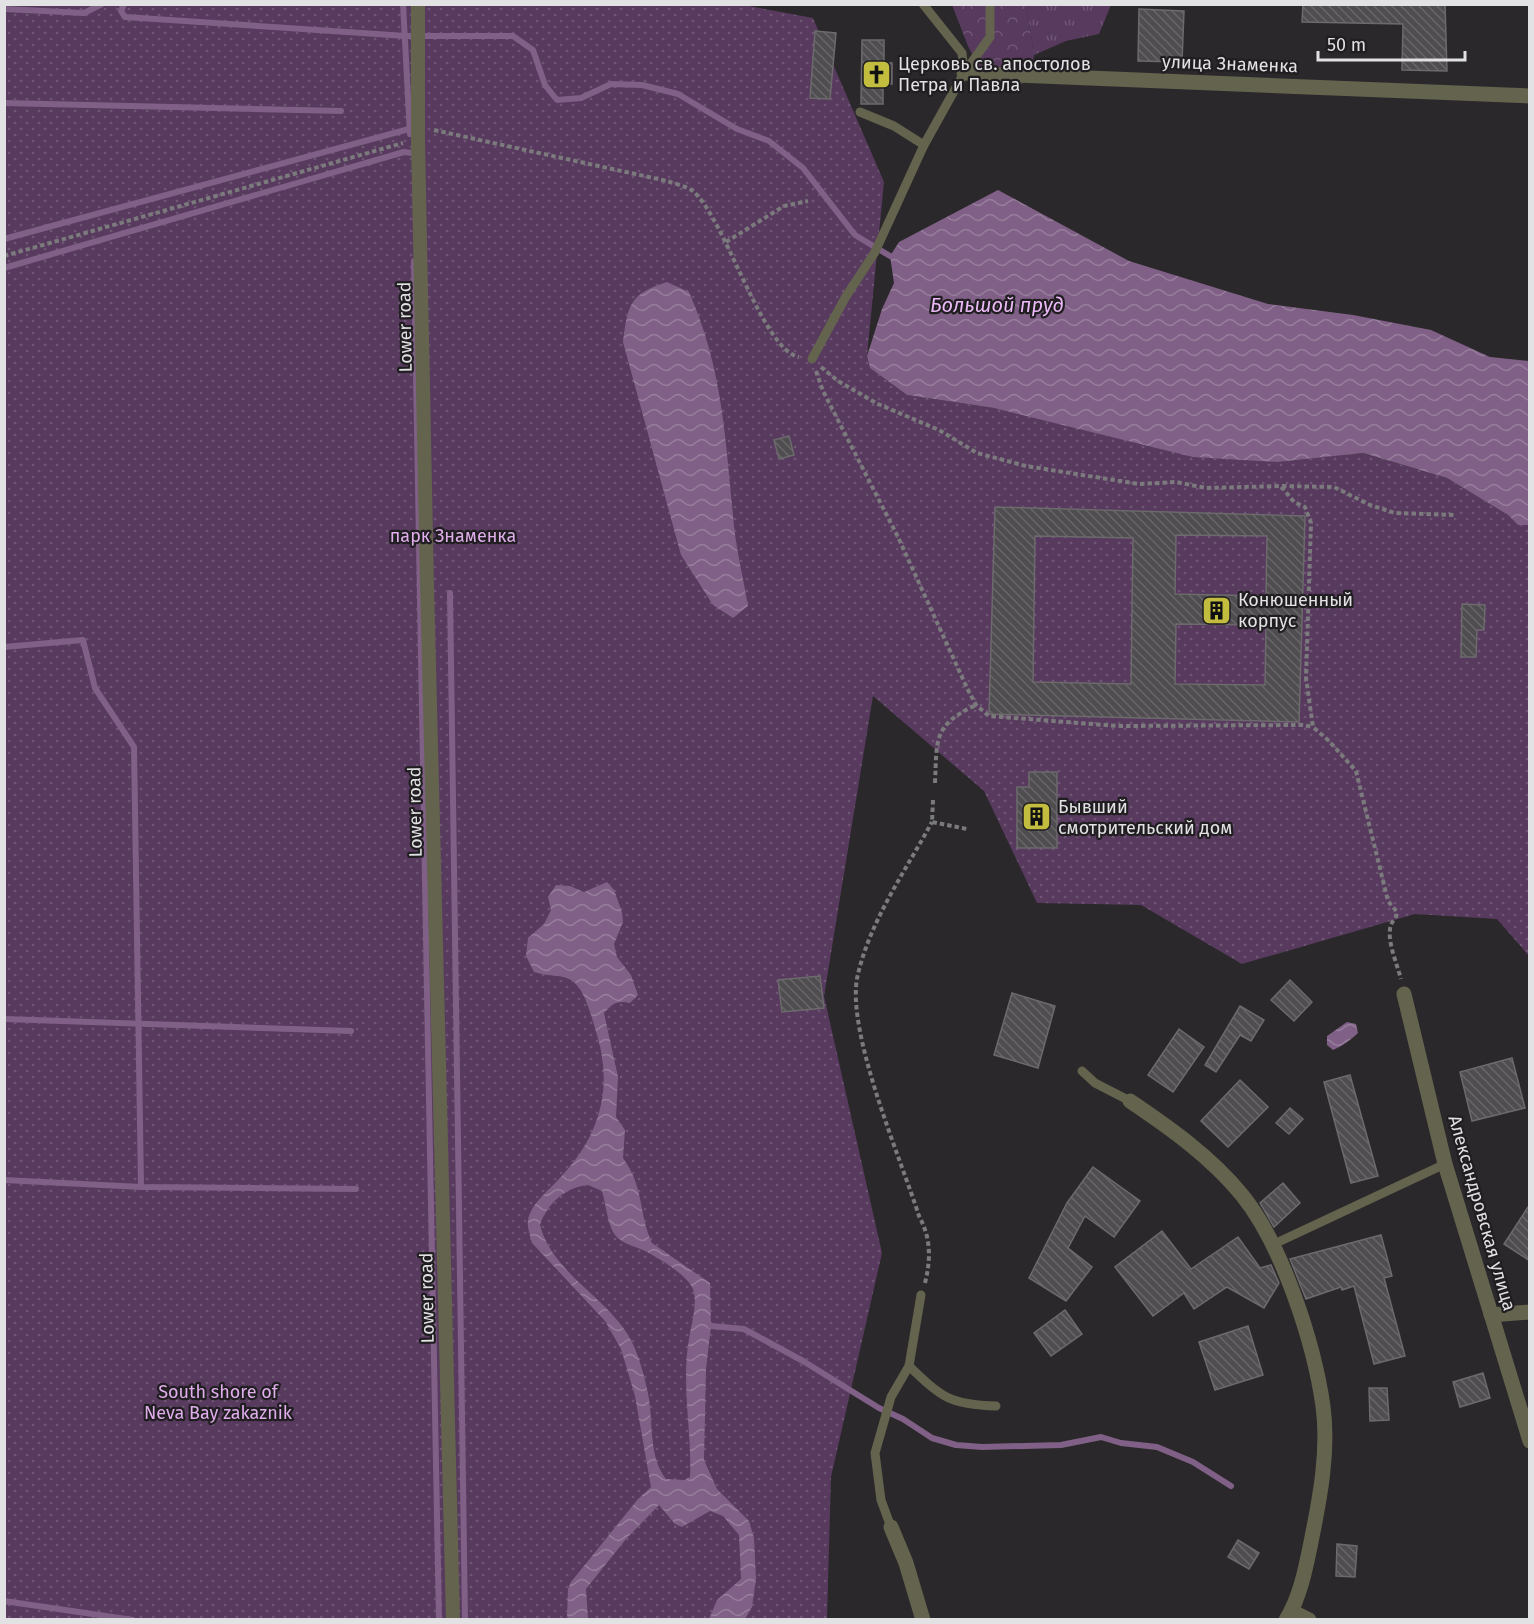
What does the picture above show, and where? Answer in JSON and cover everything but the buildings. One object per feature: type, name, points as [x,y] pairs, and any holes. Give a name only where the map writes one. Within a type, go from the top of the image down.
[{"type":"street","name":"Lower road","points":[[418,4],[420,49],[418,141],[453,1620]]},
{"type":"street","name":"улица Знаменка","points":[[964,73],[1530,96]]},
{"type":"street","name":"Александровская улица","points":[[1404,994],[1445,1164],[1530,1441]]},
{"type":"street","points":[[1130,1101],[1181,1135],[1242,1195],[1272,1245],[1303,1321],[1323,1406],[1324,1448],[1321,1494],[1308,1556],[1289,1615],[1309,1620]]},
{"type":"street","points":[[1491,1315],[1530,1312]]},
{"type":"street","points":[[891,1527],[906,1563],[923,1620]]},
{"type":"lane","points":[[923,4],[962,53],[964,73]]},
{"type":"lane","points":[[812,359],[845,298],[876,249],[924,145],[964,73],[990,37],[990,4]]},
{"type":"lane","points":[[860,112],[894,126],[924,145]]},
{"type":"lane","points":[[1082,1071],[1095,1083],[1130,1101]]},
{"type":"lane","points":[[1272,1245],[1445,1164]]},
{"type":"lane","points":[[891,1527],[881,1500],[875,1453],[891,1397],[909,1366],[921,1295]]},
{"type":"lane","points":[[909,1366],[929,1386],[956,1403],[996,1406]]},
{"type":"path","points":[[418,126],[667,181],[691,189],[712,214],[756,306],[776,338],[793,356],[812,359],[838,381],[878,404],[939,430],[977,453],[1026,466],[1138,484],[1176,482],[1206,488],[1334,487],[1370,505],[1395,513],[1456,515]]},
{"type":"path","points":[[1530,129],[1530,137]]},
{"type":"path","points":[[4,256],[418,141]]},
{"type":"path","points":[[726,242],[784,207],[808,201]]},
{"type":"path","points":[[812,359],[824,391],[866,471],[939,631],[976,705],[989,716],[1118,726],[1303,725],[1313,727],[1329,741],[1356,771],[1388,901],[1397,912],[1391,923],[1390,933],[1404,994]]},
{"type":"path","points":[[1281,486],[1293,502],[1305,507],[1311,523],[1305,631],[1306,678],[1313,727]]},
{"type":"path","points":[[935,783],[937,739],[952,716],[976,705]]},
{"type":"path","points":[[921,1295],[930,1259],[927,1234],[864,1051],[856,1012],[857,976],[871,934],[932,822],[933,800]]},
{"type":"path","points":[[932,822],[967,829]]},
{"type":"green space","name":"парк Знаменка","points":[[738,4],[813,18],[884,182],[867,356],[870,368],[907,395],[994,408],[1278,462],[1362,453],[1447,478],[1508,515],[1518,525],[1529,525],[1529,956],[1497,919],[1415,914],[1242,964],[1141,905],[1037,903],[984,791],[873,696],[824,996],[882,1253],[831,1477],[827,1619],[5,1620],[5,5]]},
{"type":"green space","points":[[952,5],[1030,5],[1027,9],[1034,55],[1029,80],[1011,89],[986,81],[968,46]]},
{"type":"green space","points":[[1030,5],[1111,5],[1099,34],[1066,41],[1034,55],[1027,9]]},
{"type":"water","name":"Большой пруд","points":[[998,190],[1129,261],[1268,304],[1353,315],[1431,330],[1490,357],[1529,361],[1529,525],[1518,525],[1508,515],[1447,478],[1363,453],[1278,462],[1193,457],[994,408],[907,395],[870,368],[867,356],[882,309],[894,283],[890,256],[899,242]]},
{"type":"water","points":[[667,282],[689,292],[709,347],[715,374],[724,429],[735,538],[748,606],[733,618],[713,605],[681,555],[623,342],[629,310],[633,303],[645,291]]},
{"type":"water","points":[[607,882],[614,890],[623,922],[614,944],[617,957],[631,975],[638,995],[630,1003],[616,1003],[604,1013],[618,1077],[616,1117],[625,1130],[623,1158],[635,1180],[652,1243],[710,1283],[711,1326],[706,1369],[704,1460],[717,1489],[749,1521],[754,1538],[756,1579],[752,1607],[745,1619],[709,1619],[717,1600],[741,1579],[739,1535],[723,1516],[710,1511],[682,1527],[675,1524],[659,1505],[626,1539],[586,1589],[588,1619],[568,1619],[567,1616],[568,1589],[571,1582],[638,1499],[651,1487],[635,1396],[621,1349],[605,1321],[532,1243],[528,1226],[530,1214],[536,1203],[572,1164],[583,1148],[599,1113],[603,1095],[602,1056],[584,996],[575,983],[569,979],[534,972],[526,956],[528,938],[544,924],[551,910],[548,897],[556,885],[570,886],[584,892]],"holes":[[[588,1185],[602,1191],[608,1220],[615,1235],[673,1268],[693,1289],[694,1308],[686,1373],[690,1477],[685,1480],[666,1479],[657,1461],[648,1392],[632,1342],[610,1312],[557,1258],[547,1243],[540,1225],[552,1204],[572,1189]]]},
{"type":"water","points":[[1347,1022],[1356,1024],[1358,1033],[1333,1050],[1327,1045],[1327,1036]]},
{"type":"waterway","points":[[4,9],[84,13],[102,4]]},
{"type":"waterway","points":[[124,4],[121,11],[125,17],[406,36],[513,36],[533,50],[545,85],[557,100],[581,98],[611,84],[642,85],[678,94],[737,129],[769,141],[803,168],[855,235],[890,256]]},
{"type":"waterway","points":[[403,4],[410,134]]},
{"type":"waterway","points":[[4,103],[341,111]]},
{"type":"waterway","points":[[4,239],[409,129]]},
{"type":"waterway","points":[[4,268],[404,152],[412,153]]},
{"type":"waterway","points":[[414,261],[439,1620]]},
{"type":"waterway","points":[[450,593],[465,1620]]},
{"type":"waterway","points":[[4,647],[83,640],[95,688],[134,747],[141,1187]]},
{"type":"waterway","points":[[4,1019],[351,1031]]},
{"type":"waterway","points":[[4,1180],[141,1187],[356,1189]]},
{"type":"waterway","points":[[711,1326],[744,1329],[803,1361],[932,1438],[956,1445],[982,1447],[1061,1445],[1101,1437],[1121,1443],[1157,1447],[1193,1462],[1231,1486]]},
{"type":"waterway","points":[[4,1601],[133,1620]]},
{"type":"place","name":"Церковь св. апостолов Петра и Павла","points":[[877,74]]},
{"type":"place","name":"Конюшенный корпус","points":[[1217,610]]},
{"type":"place","name":"Бывший смотрительский дом","points":[[1037,817]]},
{"type":"park label","name":"South shore of Neva Bay zakaznik","points":[[218,1402]]}]
